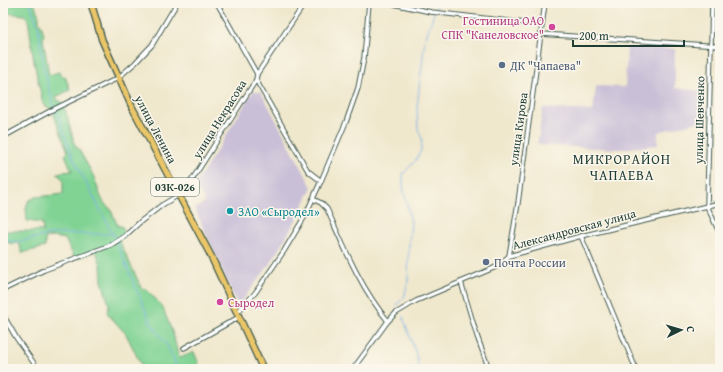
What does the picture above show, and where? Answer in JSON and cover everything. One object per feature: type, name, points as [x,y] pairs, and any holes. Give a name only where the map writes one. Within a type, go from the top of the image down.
[{"type":"main road","name":"улица Ленина","points":[[91,3],[102,40],[118,78],[210,254],[263,369]]},
{"type":"street","points":[[3,137],[52,110],[118,78],[152,45],[177,3]]},
{"type":"street","points":[[217,3],[257,74]]},
{"type":"street","name":"улица Некрасова","points":[[3,290],[44,270],[111,245],[149,215],[179,195],[188,186],[256,80],[257,74],[305,3]]},
{"type":"street","points":[[184,348],[238,315],[284,251],[305,216],[346,122],[358,88],[364,58],[369,3]]},
{"type":"street","points":[[389,3],[431,12],[542,25]]},
{"type":"street","name":"улица Кирова","points":[[509,256],[546,3]]},
{"type":"street","name":"улица Шевченко","points":[[712,3],[707,206],[720,234]]},
{"type":"street","points":[[541,34],[720,46]]},
{"type":"street","points":[[256,80],[308,171],[321,182]]},
{"type":"street","points":[[250,88],[261,88]]},
{"type":"street","points":[[313,199],[321,203],[327,209],[351,262],[379,310],[388,321]]},
{"type":"street","name":"Александровская улица","points":[[353,369],[388,321],[403,307],[496,267],[509,256],[581,236],[720,203]]},
{"type":"street","points":[[581,236],[636,369]]},
{"type":"street","points":[[461,282],[477,336],[489,369]]},
{"type":"street","points":[[3,315],[21,346],[38,369]]},
{"type":"shaded area","points":[[627,47],[675,49],[675,88],[703,91],[701,121],[658,132],[658,145],[619,149],[537,145],[543,108],[593,111],[596,86],[625,87]]},
{"type":"shaded area","points":[[253,91],[261,92],[312,187],[294,224],[270,264],[238,306],[195,209],[205,202],[195,185]]},
{"type":"green space","points":[[4,3],[34,3],[44,35],[43,38],[49,75],[59,72],[61,76],[65,76],[70,90],[56,97],[58,101],[61,101],[66,112],[75,146],[79,150],[93,175],[104,203],[111,209],[118,226],[122,226],[125,236],[119,240],[142,289],[145,288],[162,306],[173,334],[179,358],[194,352],[201,369],[143,369],[126,334],[107,313],[109,305],[102,281],[101,265],[96,251],[75,259],[65,239],[54,237],[45,238],[45,247],[22,253],[19,243],[13,244],[3,241],[4,231],[43,231],[42,223],[27,221],[26,209],[28,201],[36,197],[63,194],[63,179],[57,174],[72,171],[65,155],[68,152],[52,110],[43,104],[34,62],[28,19],[24,15],[7,13]]},
{"type":"waterway","points":[[30,3],[39,29],[43,64],[54,107]]},
{"type":"waterway","points":[[435,10],[437,3]]},
{"type":"waterway","points":[[397,306],[398,303],[404,298],[408,282],[411,222],[403,187],[403,174],[416,160],[421,150],[422,139],[418,129],[417,109],[425,40],[434,13]]},
{"type":"waterway","points":[[56,110],[73,158],[113,234],[151,323],[168,347],[178,369]]},
{"type":"waterway","points":[[3,240],[15,242],[54,234],[113,234]]},
{"type":"waterway","points":[[403,317],[416,354],[419,369]]},
{"type":"place","name":"Гостиница ОАО СПК \"Канеловское\"","points":[[552,27]]},
{"type":"place","name":"ДК \"Чапаева\"","points":[[502,65]]},
{"type":"place","name":"ЗАО «Сыродел»","points":[[230,211]]},
{"type":"place","name":"Почта России","points":[[486,262]]},
{"type":"place","name":"Сыродел","points":[[220,302]]},
{"type":"district","name":"МИКРОРАЙОН ЧАПАЕВА","points":[[622,168]]}]
